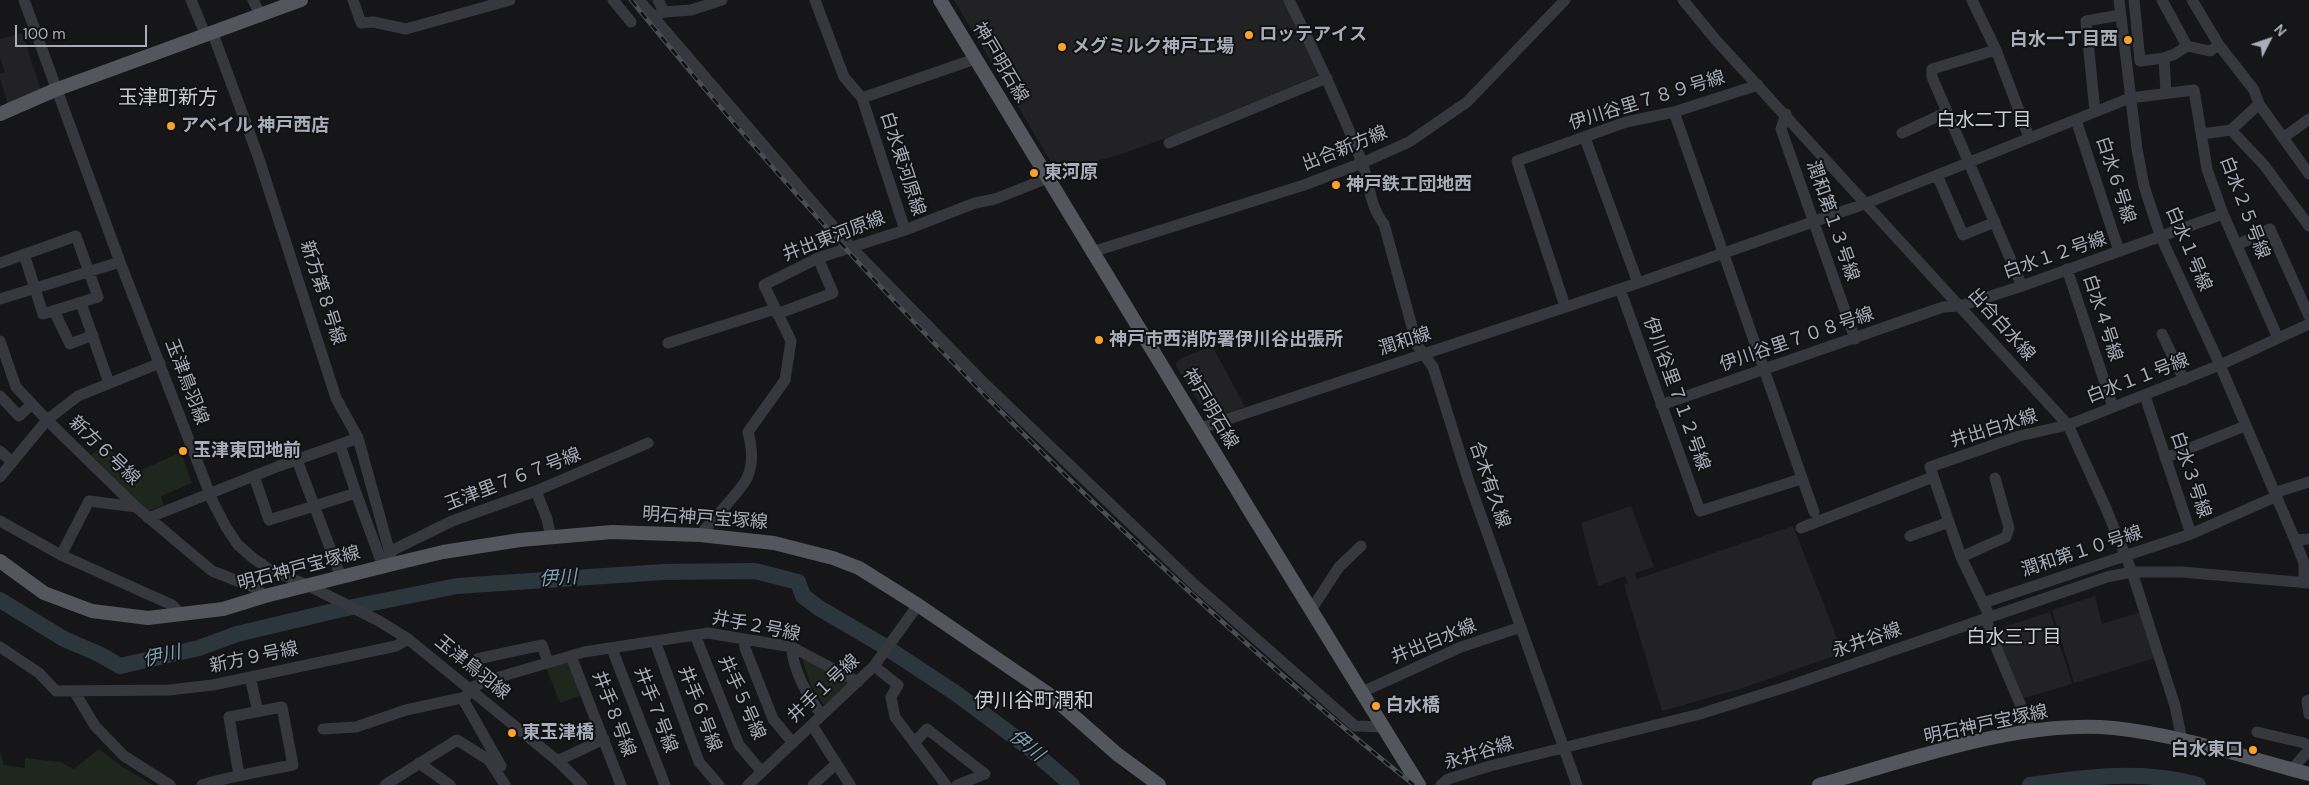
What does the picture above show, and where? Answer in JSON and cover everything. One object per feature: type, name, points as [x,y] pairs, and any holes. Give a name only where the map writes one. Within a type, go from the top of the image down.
[{"type":"main road","points":[[0,114],[55,90],[210,35],[301,0]]},
{"type":"main road","name":"神戸明石線","points":[[940,0],[1092,252],[1419,785]]},
{"type":"main road","name":"明石神戸宝塚線","points":[[0,561],[44,593],[92,611],[148,618],[223,609],[265,596],[341,577],[389,560],[520,540],[612,532],[700,535],[774,542],[833,558],[859,568],[1050,695],[1117,754],[1159,785]]},
{"type":"main road","name":"明石神戸宝塚線","points":[[1819,785],[1974,743],[2050,728],[2114,728],[2182,740],[2309,774]]},
{"type":"street","name":"玉津鳥羽線","points":[[24,0],[55,90],[210,493],[226,527],[238,545],[269,569],[307,585],[378,621],[408,639],[468,693],[557,760],[582,785]]},
{"type":"street","name":"新方第８号線","points":[[191,0],[210,35],[264,175],[336,398],[358,438],[389,560]]},
{"type":"street","points":[[253,0],[261,16]]},
{"type":"street","points":[[354,0],[361,22],[374,22],[406,29],[510,0]]},
{"type":"street","points":[[613,0],[631,22]]},
{"type":"street","points":[[639,0],[851,247],[985,384],[1196,586],[1355,726],[1384,727]]},
{"type":"street","points":[[658,0],[664,12]]},
{"type":"street","points":[[653,17],[664,12],[691,10],[722,0]]},
{"type":"street","name":"白水東河原線","points":[[815,0],[844,77],[862,98],[906,230],[975,202],[995,199],[1048,178]]},
{"type":"street","name":"合木有久線","points":[[1289,0],[1327,78],[1362,163],[1376,214],[1384,224],[1417,345],[1433,367],[1468,479],[1577,785]]},
{"type":"street","points":[[1562,4],[1576,0]]},
{"type":"street","name":"出合白水線","points":[[1683,0],[1693,15],[1786,114],[2068,425],[2132,572],[2175,706],[2182,740]]},
{"type":"street","points":[[1972,0],[1996,50],[2029,137]]},
{"type":"street","name":"白水１号線","points":[[2119,0],[2130,98],[2144,186],[2160,235],[2220,366],[2295,540],[2304,563],[2306,582]]},
{"type":"street","points":[[2134,0],[2140,61],[2164,58],[2175,54],[2187,46],[2210,51],[2219,45]]},
{"type":"street","points":[[2162,0],[2187,46]]},
{"type":"street","points":[[2192,0],[2219,45],[2254,90],[2259,104],[2309,174]]},
{"type":"street","name":"出合新方線","points":[[1092,252],[1304,184],[1362,163],[1421,136],[1466,102],[1562,4]]},
{"type":"street","points":[[2095,112],[2086,21],[2120,15]]},
{"type":"street","points":[[1996,50],[1932,69],[1932,77],[1970,161],[2022,286]]},
{"type":"street","points":[[2164,58],[2166,93]]},
{"type":"street","points":[[862,98],[975,59]]},
{"type":"street","points":[[1169,143],[1327,78]]},
{"type":"street","name":"伊川谷里７８９号線","points":[[1565,306],[1517,161],[1626,122],[1674,112],[1758,85]]},
{"type":"street","name":"白水２５号線","points":[[1867,204],[2029,137],[2130,98],[2194,90],[2207,169],[2223,214],[2278,338]]},
{"type":"street","points":[[2202,134],[2231,130],[2259,104]]},
{"type":"street","points":[[1674,112],[1814,512]]},
{"type":"street","points":[[1902,133],[1947,112]]},
{"type":"street","name":"潤和第１３号線","points":[[1786,114],[1781,129],[1855,339]]},
{"type":"street","points":[[2283,138],[2309,119]]},
{"type":"street","name":"白水６号線","points":[[2076,120],[2120,251]]},
{"type":"street","points":[[2231,130],[2264,165],[2309,226]]},
{"type":"street","points":[[1585,138],[1638,283]]},
{"type":"street","points":[[1937,175],[1963,234],[1995,222]]},
{"type":"street","name":"潤和線","points":[[1201,428],[1638,283],[1812,221],[1867,204]]},
{"type":"street","name":"白水１２号線","points":[[1943,307],[1960,306],[2022,286],[2223,214]]},
{"type":"street","points":[[2237,245],[2270,229],[2309,316]]},
{"type":"street","name":"井出東河原線","points":[[700,535],[747,479],[751,465],[752,446],[748,432],[784,380],[791,342],[764,285],[818,258],[906,230]]},
{"type":"street","points":[[0,263],[24,254],[76,236],[98,297],[43,314],[24,254]]},
{"type":"street","points":[[668,343],[776,312],[833,293],[818,258]]},
{"type":"street","points":[[0,299],[120,262]]},
{"type":"street","name":"白水４号線","points":[[2067,269],[2113,407]]},
{"type":"street","name":"伊川谷里７１２号線","points":[[1620,289],[1700,511],[1801,479]]},
{"type":"street","points":[[82,303],[109,383]]},
{"type":"street","name":"伊川谷里７０８号線","points":[[1662,405],[1943,307]]},
{"type":"street","points":[[54,311],[70,344],[93,335]]},
{"type":"street","name":"白水１１号線","points":[[2068,425],[2220,366],[2309,324]]},
{"type":"street","points":[[2162,334],[2184,380]]},
{"type":"street","name":"新方６号線","points":[[0,341],[16,387],[136,507],[212,571],[256,588],[265,596]]},
{"type":"street","points":[[0,477],[47,420],[78,396],[160,363]]},
{"type":"street","points":[[0,396],[19,416],[32,404]]},
{"type":"street","name":"白水３号線","points":[[2145,396],[2191,534],[2276,497],[2280,491],[2309,482]]},
{"type":"street","name":"井出白水線","points":[[1801,528],[2019,436],[2068,425]]},
{"type":"street","points":[[2165,458],[2245,426]]},
{"type":"street","points":[[148,518],[254,476],[358,438]]},
{"type":"street","name":"玉津里７６７号線","points":[[389,560],[452,521],[536,491],[648,444]]},
{"type":"street","points":[[340,445],[356,493],[389,560]]},
{"type":"street","points":[[0,451],[12,462]]},
{"type":"street","points":[[297,460],[341,577]]},
{"type":"street","points":[[1931,472],[1961,557],[1984,603],[1998,652],[2032,732]]},
{"type":"street","points":[[254,476],[269,520],[356,493]]},
{"type":"street","points":[[1961,557],[2006,537],[2009,528],[1995,478]]},
{"type":"street","points":[[536,491],[548,519],[551,537]]},
{"type":"street","points":[[61,555],[89,502],[136,507]]},
{"type":"street","points":[[0,521],[61,555],[172,605],[182,615]]},
{"type":"street","points":[[1910,536],[1949,522]]},
{"type":"street","name":"潤和第１０号線","points":[[1984,603],[2191,534]]},
{"type":"street","points":[[2295,540],[2309,539]]},
{"type":"street","points":[[1311,610],[1339,567],[1361,546]]},
{"type":"street","name":"永井谷線","points":[[1441,785],[1448,780],[1490,766],[1710,711],[2072,589],[2132,572],[2182,572],[2306,582]]},
{"type":"street","points":[[2067,576],[2072,589]]},
{"type":"street","name":"井手１号線","points":[[748,785],[874,666],[917,608]]},
{"type":"street","name":"井出白水線","points":[[1362,692],[1461,647],[1521,627]]},
{"type":"street","name":"井手２号線","points":[[323,729],[356,727],[406,710],[468,693],[483,682],[571,656],[696,635],[708,634],[792,647],[858,682]]},
{"type":"street","name":"井手５号線","points":[[696,635],[739,745],[762,772]]},
{"type":"street","name":"新方９号線","points":[[0,647],[39,672],[56,691],[169,690],[250,677],[396,646],[408,639]]},
{"type":"street","points":[[744,639],[745,648],[772,720],[793,743]]},
{"type":"street","name":"井手６号線","points":[[655,642],[699,762],[719,785]]},
{"type":"street","points":[[483,682],[477,659],[542,645],[548,662]]},
{"type":"street","points":[[792,647],[792,656],[809,699],[822,715]]},
{"type":"street","name":"井手７号線","points":[[612,649],[665,785]]},
{"type":"street","name":"井手８号線","points":[[571,656],[621,785]]},
{"type":"street","points":[[874,666],[898,685],[891,696],[895,718],[946,785]]},
{"type":"street","points":[[250,677],[258,712]]},
{"type":"street","points":[[74,690],[95,726],[124,756],[170,785]]},
{"type":"street","points":[[468,693],[464,701],[484,734],[492,753],[513,785]]},
{"type":"street","points":[[2309,700],[2307,701],[2309,714]]},
{"type":"street","points":[[202,785],[240,775],[293,765],[282,707],[229,717],[240,775]]},
{"type":"street","points":[[812,725],[850,785]]},
{"type":"street","points":[[914,743],[927,729],[985,774],[957,785]]},
{"type":"street","points":[[2257,732],[2304,743],[2309,749],[2292,769]]},
{"type":"street","points":[[557,760],[604,739]]},
{"type":"street","points":[[385,785],[457,740],[489,760],[505,785]]},
{"type":"street","points":[[419,763],[450,785]]},
{"type":"street","points":[[813,785],[836,764]]},
{"type":"shaded area","points":[[954,0],[1284,0],[1321,74],[1180,133],[1119,155],[1057,172]]},
{"type":"shaded area","points":[[22,33],[41,90],[8,104],[0,78],[0,74],[5,72],[0,58],[0,39]]},
{"type":"shaded area","points":[[1207,348],[1214,349],[1245,407],[1214,418],[1207,416],[1175,364],[1182,358]]},
{"type":"shaded area","points":[[104,445],[137,472],[181,452],[192,483],[161,496],[164,505],[148,511],[91,455]]},
{"type":"shaded area","points":[[1631,506],[1654,567],[1635,573],[1637,579],[1793,526],[1843,653],[1740,689],[1662,711],[1624,585],[1628,583],[1625,576],[1598,586],[1581,523]]},
{"type":"shaded area","points":[[2095,596],[2102,624],[2141,612],[2155,658],[2074,683],[2052,610]]},
{"type":"shaded area","points":[[2050,612],[2072,684],[2024,698],[1994,630]]},
{"type":"shaded area","points":[[802,658],[848,681],[849,684],[824,705],[811,686]]},
{"type":"shaded area","points":[[568,661],[582,695],[560,703],[546,667]]},
{"type":"shaded area","points":[[99,749],[121,766],[153,785],[0,785],[0,751],[4,765],[25,768],[25,758],[60,762],[74,769]]},
{"type":"waterway","name":"伊川","points":[[0,600],[64,639],[99,654],[120,666],[199,648],[237,634],[338,610],[457,586],[663,572],[755,571],[798,582],[803,596],[819,608],[884,646],[954,692],[1028,747],[1072,785]]},
{"type":"waterway","name":"伊川","points":[[2030,785],[2114,776],[2157,777],[2198,785]]},
{"type":"railway","points":[[631,0],[763,157],[901,308],[972,382],[1045,455],[1194,596],[1302,692],[1414,785]]},
{"type":"place","name":"ロッテアイス","points":[[1249,35]]},
{"type":"place","name":"白水一丁目西","points":[[2128,40]]},
{"type":"place","name":"メグミルク神戸工場","points":[[1062,47]]},
{"type":"place","name":"アベイル 神戸西店","points":[[171,126]]},
{"type":"place","name":"東河原","points":[[1034,173]]},
{"type":"place","name":"神戸鉄工団地西","points":[[1336,185]]},
{"type":"place","name":"神戸市西消防署伊川谷出張所","points":[[1099,340]]},
{"type":"place","name":"玉津東団地前","points":[[183,451]]},
{"type":"place","name":"白水橋","points":[[1376,706]]},
{"type":"place","name":"東玉津橋","points":[[512,733]]},
{"type":"place","name":"白水東口","points":[[2253,750]]},
{"type":"district","name":"玉津町新方","points":[[168,99]]},
{"type":"district","name":"白水二丁目","points":[[1984,121]]},
{"type":"district","name":"白水三丁目","points":[[2014,638]]},
{"type":"district","name":"伊川谷町潤和","points":[[1034,702]]}]
